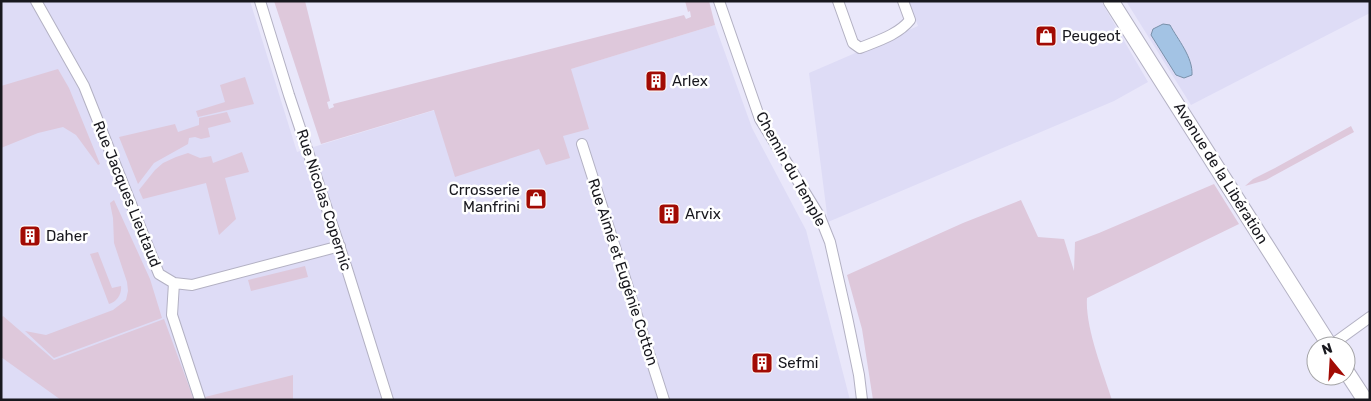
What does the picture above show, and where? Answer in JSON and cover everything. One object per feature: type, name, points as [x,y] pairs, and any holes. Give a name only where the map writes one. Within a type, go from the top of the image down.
[{"type":"main road","name":"Avenue de la Libération","points":[[1111,1],[1324,336]]},
{"type":"main road","points":[[1356,386],[1365,400]]},
{"type":"street","name":"Rue Jacques Lieutaud","points":[[36,1],[84,86],[159,274],[174,283],[192,285],[340,246]]},
{"type":"street","name":"Rue Nicolas Copernic","points":[[260,1],[388,400]]},
{"type":"street","name":"Chemin du Temple","points":[[719,1],[760,119],[820,217],[830,242],[847,317],[862,400]]},
{"type":"street","points":[[838,1],[853,43],[860,48],[897,32],[905,26],[910,20],[903,1]]},
{"type":"street","name":"Rue Aimé et Eugénie Cotton","points":[[582,144],[664,400]]},
{"type":"street","points":[[174,283],[172,316],[200,400]]},
{"type":"street","points":[[1344,336],[1370,317]]},
{"type":"shaded area","points":[[1,1],[250,1],[297,152],[715,25],[752,128],[806,230],[850,400],[1,400]]},
{"type":"shaded area","points":[[274,1],[305,1],[330,101],[327,102],[329,109],[334,107],[333,104],[684,15],[686,19],[691,17],[685,1],[709,1],[715,25],[571,69],[589,129],[563,136],[570,158],[546,165],[539,149],[455,177],[434,110],[321,144]]},
{"type":"shaded area","points":[[909,1],[1101,1],[1148,82],[1114,101],[828,222],[809,73],[918,26]]},
{"type":"shaded area","points":[[1126,1],[1370,1],[1370,13],[1191,105]]},
{"type":"shaded area","points":[[1163,24],[1170,25],[1184,49],[1192,68],[1192,75],[1184,78],[1176,75],[1151,35],[1153,29]]},
{"type":"shaded area","points":[[58,69],[69,88],[100,164],[98,165],[76,135],[63,127],[38,133],[1,148],[1,86]]},
{"type":"shaded area","points":[[245,77],[254,104],[198,117],[196,111],[225,102],[220,85]]},
{"type":"shaded area","points":[[227,112],[231,122],[208,128],[210,137],[201,139],[189,138],[188,144],[154,163],[138,184],[119,137],[175,124],[178,132],[199,125],[199,118]]},
{"type":"shaded area","points":[[1351,126],[1354,132],[1266,180],[1245,186],[1253,179]]},
{"type":"shaded area","points":[[242,152],[249,172],[225,178],[236,219],[219,235],[206,183],[143,199],[139,190],[155,170],[163,163],[176,157],[188,153],[200,158],[211,156],[213,163]]},
{"type":"shaded area","points":[[1214,184],[1239,224],[1087,298],[1087,310],[1092,335],[1112,400],[873,400],[862,329],[847,275],[963,223],[1021,200],[1038,237],[1064,239],[1074,271],[1075,242]]},
{"type":"shaded area","points":[[114,200],[150,279],[162,318],[54,358],[25,331],[46,335],[113,310],[126,300],[127,282],[114,243],[110,203]]},
{"type":"shaded area","points":[[98,252],[112,288],[121,286],[121,292],[118,297],[109,304],[90,254]]},
{"type":"shaded area","points":[[305,266],[308,277],[251,291],[248,280]]},
{"type":"shaded area","points":[[3,316],[54,360],[164,319],[194,400],[61,400],[1,357],[1,318]]},
{"type":"shaded area","points":[[293,375],[293,400],[207,400],[205,397]]},
{"type":"place","name":"Peugeot","points":[[1046,36]]},
{"type":"place","name":"Arlex","points":[[656,81]]},
{"type":"place","name":"Crrosserie Manfrini","points":[[536,199]]},
{"type":"place","name":"Arvix","points":[[669,214]]},
{"type":"place","name":"Daher","points":[[30,236]]},
{"type":"place","name":"Sefmi","points":[[762,363]]}]
